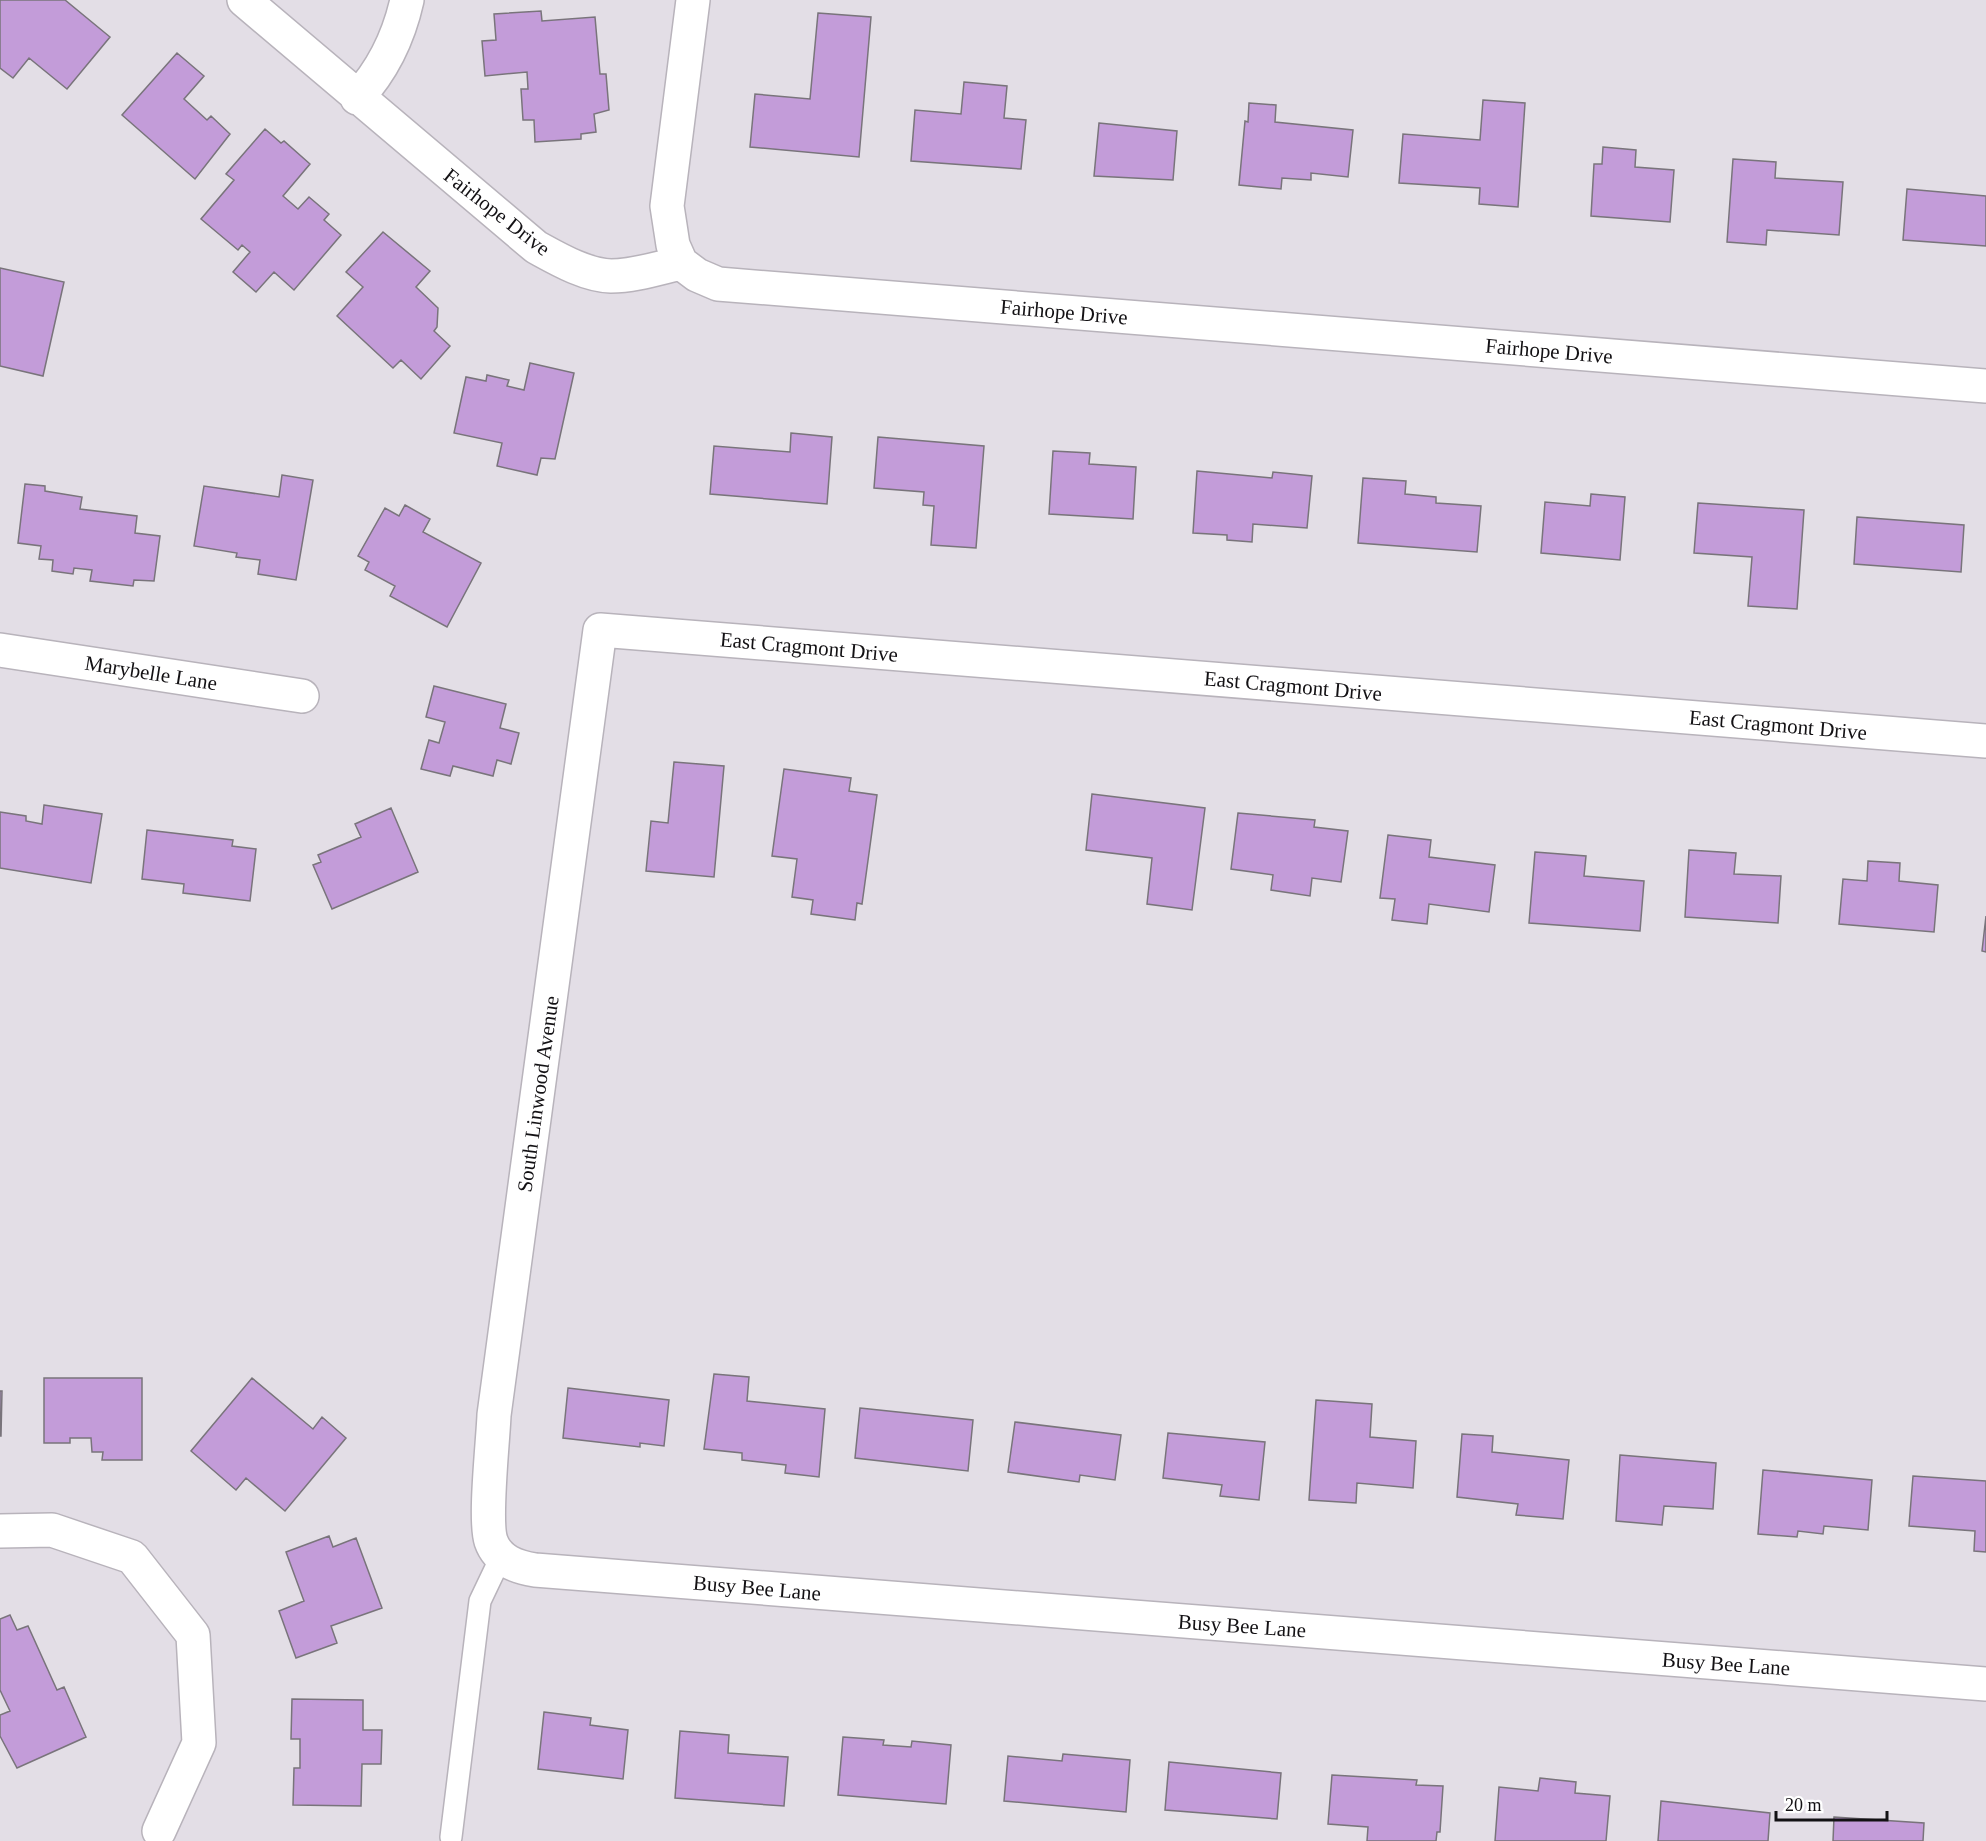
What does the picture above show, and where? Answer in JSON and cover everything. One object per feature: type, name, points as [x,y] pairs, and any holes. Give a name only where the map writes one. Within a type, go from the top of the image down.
[{"type":"street","name":"Fairhope Drive","points":[[244,0],[357,98],[536,247],[560,260],[609,276],[681,264],[697,275],[718,284],[1986,387]]},
{"type":"street","points":[[357,98],[375,76],[390,50],[407,0]]},
{"type":"street","points":[[681,264],[673,244],[667,206],[693,0]]},
{"type":"street","name":"East Cragmont Drive","points":[[600,630],[1986,741]]},
{"type":"street","name":"South Linwood Avenue","points":[[501,1557],[491,1541],[489,1521],[494,1415],[600,630]]},
{"type":"street","name":"Marybelle Lane","points":[[0,650],[302,696]]},
{"type":"street","points":[[0,1531],[52,1530],[132,1557],[193,1635],[199,1743],[159,1831]]},
{"type":"street","name":"Busy Bee Lane","points":[[501,1557],[516,1567],[547,1571],[1986,1684]]},
{"type":"lane","points":[[451,1837],[480,1601],[501,1557]]},
{"type":"building","points":[[0,0],[65,0],[110,37],[67,89],[29,58],[13,78],[0,68]]},
{"type":"building","points":[[541,11],[542,21],[595,17],[600,74],[606,74],[609,110],[594,114],[596,132],[581,134],[581,139],[535,142],[534,120],[523,120],[521,89],[528,89],[527,72],[485,76],[482,41],[496,40],[494,14]]},
{"type":"building","points":[[818,13],[871,17],[859,157],[750,147],[755,94],[810,99]]},
{"type":"building","points":[[177,53],[204,76],[184,99],[207,120],[211,116],[230,134],[195,179],[122,115]]},
{"type":"building","points":[[964,82],[1007,86],[1004,118],[1026,120],[1021,169],[911,161],[915,110],[961,114]]},
{"type":"building","points":[[1483,100],[1525,103],[1518,207],[1479,204],[1480,188],[1399,183],[1403,134],[1480,140]]},
{"type":"building","points":[[1249,103],[1276,105],[1275,122],[1353,130],[1348,177],[1311,173],[1311,180],[1282,178],[1281,189],[1239,185]]},
{"type":"building","points":[[1099,123],[1177,131],[1173,180],[1094,176]]},
{"type":"building","points":[[265,129],[281,143],[284,141],[310,164],[283,196],[298,209],[309,197],[329,214],[324,220],[341,235],[294,290],[274,272],[256,292],[233,272],[250,252],[242,245],[238,250],[201,219],[234,180],[226,174]]},
{"type":"building","points":[[1603,147],[1636,150],[1635,167],[1674,170],[1670,222],[1591,216],[1594,164],[1602,164]]},
{"type":"building","points":[[1733,159],[1776,162],[1775,178],[1843,182],[1839,235],[1767,230],[1766,245],[1727,242]]},
{"type":"building","points":[[1907,189],[1986,196],[1986,246],[1903,240]]},
{"type":"building","points":[[383,232],[430,271],[416,287],[438,308],[437,327],[434,331],[450,346],[421,379],[401,360],[393,368],[337,316],[363,287],[346,272]]},
{"type":"building","points":[[0,268],[64,282],[43,376],[0,366]]},
{"type":"building","points":[[530,363],[574,373],[555,459],[541,458],[537,475],[497,466],[502,443],[454,433],[466,377],[486,381],[487,375],[509,380],[507,386],[524,390]]},
{"type":"building","points":[[791,433],[832,437],[827,504],[710,494],[714,446],[790,452]]},
{"type":"building","points":[[878,437],[984,446],[976,548],[931,545],[934,506],[923,505],[924,492],[874,488]]},
{"type":"building","points":[[1053,451],[1090,453],[1089,464],[1136,467],[1133,519],[1049,514]]},
{"type":"building","points":[[1197,471],[1272,478],[1273,472],[1312,476],[1307,528],[1253,524],[1252,542],[1227,540],[1227,535],[1193,533]]},
{"type":"building","points":[[282,475],[313,480],[296,580],[258,574],[260,560],[236,557],[237,553],[194,546],[204,486],[279,497]]},
{"type":"building","points":[[1363,478],[1406,481],[1405,494],[1436,497],[1436,503],[1481,506],[1477,552],[1358,543]]},
{"type":"building","points":[[25,484],[45,486],[45,491],[82,497],[80,509],[137,516],[135,533],[160,536],[154,581],[134,580],[133,586],[90,581],[92,570],[74,568],[73,574],[52,571],[53,560],[39,559],[41,546],[18,543]]},
{"type":"building","points":[[1591,494],[1625,497],[1620,560],[1541,553],[1545,502],[1590,506]]},
{"type":"building","points":[[1698,503],[1804,510],[1797,609],[1748,606],[1752,557],[1694,553]]},
{"type":"building","points":[[405,505],[430,519],[423,532],[481,563],[447,627],[390,596],[395,586],[365,570],[369,562],[358,556],[385,508],[399,516]]},
{"type":"building","points":[[1857,517],[1964,525],[1961,572],[1854,564]]},
{"type":"building","points":[[434,686],[506,704],[500,728],[519,733],[511,764],[497,760],[493,776],[453,766],[450,776],[421,769],[429,740],[439,743],[445,722],[426,717]]},
{"type":"building","points":[[674,762],[724,766],[714,877],[646,871],[651,821],[668,823]]},
{"type":"building","points":[[784,769],[851,778],[849,791],[877,795],[862,904],[857,903],[855,920],[811,914],[813,900],[792,897],[797,859],[772,856]]},
{"type":"building","points":[[1092,794],[1205,808],[1192,910],[1147,904],[1152,858],[1086,850]]},
{"type":"building","points":[[44,805],[102,814],[91,883],[0,868],[0,812],[26,816],[26,821],[42,824]]},
{"type":"building","points":[[391,808],[418,872],[332,909],[313,865],[321,862],[318,855],[361,837],[355,824]]},
{"type":"building","points":[[1238,813],[1315,820],[1314,827],[1348,831],[1341,882],[1312,878],[1310,896],[1271,890],[1273,875],[1231,869]]},
{"type":"building","points":[[147,830],[233,840],[232,846],[256,849],[250,901],[183,893],[184,884],[142,879]]},
{"type":"building","points":[[1388,835],[1431,840],[1429,857],[1495,865],[1489,912],[1429,904],[1427,924],[1392,920],[1395,899],[1380,898]]},
{"type":"building","points":[[1689,850],[1736,853],[1734,874],[1781,876],[1778,923],[1685,917]]},
{"type":"building","points":[[1535,852],[1586,856],[1584,876],[1644,881],[1640,931],[1529,923]]},
{"type":"building","points":[[1868,861],[1900,863],[1899,881],[1938,885],[1934,932],[1839,924],[1843,879],[1867,881]]},
{"type":"building","points":[[1986,916],[1986,952],[1982,951]]},
{"type":"building","points":[[714,1374],[749,1377],[747,1401],[825,1409],[819,1477],[785,1473],[786,1465],[742,1460],[742,1453],[704,1449]]},
{"type":"building","points":[[44,1378],[142,1378],[142,1460],[102,1460],[103,1452],[92,1452],[91,1438],[70,1438],[70,1443],[44,1443]]},
{"type":"building","points":[[252,1378],[313,1429],[322,1417],[346,1438],[285,1511],[246,1478],[236,1490],[191,1451]]},
{"type":"building","points":[[568,1388],[669,1400],[664,1446],[640,1443],[640,1447],[563,1438]]},
{"type":"building","points":[[0,1391],[2,1391],[1,1436],[0,1436]]},
{"type":"building","points":[[1316,1400],[1372,1404],[1370,1437],[1416,1441],[1413,1488],[1357,1483],[1356,1503],[1309,1500]]},
{"type":"building","points":[[860,1408],[973,1420],[968,1471],[855,1458]]},
{"type":"building","points":[[1015,1422],[1121,1435],[1115,1480],[1080,1475],[1079,1482],[1008,1472]]},
{"type":"building","points":[[1168,1433],[1265,1442],[1259,1500],[1220,1496],[1222,1485],[1163,1478]]},
{"type":"building","points":[[1462,1434],[1493,1436],[1492,1452],[1569,1460],[1563,1519],[1516,1515],[1518,1504],[1457,1497]]},
{"type":"building","points":[[1620,1455],[1716,1463],[1713,1509],[1664,1506],[1662,1525],[1616,1521]]},
{"type":"building","points":[[1763,1470],[1872,1480],[1868,1530],[1824,1526],[1823,1534],[1798,1531],[1797,1537],[1758,1534]]},
{"type":"building","points":[[1913,1476],[1986,1481],[1986,1552],[1974,1551],[1975,1531],[1909,1526]]},
{"type":"building","points":[[329,1536],[333,1547],[356,1538],[382,1608],[331,1626],[337,1643],[296,1658],[279,1611],[304,1601],[286,1552]]},
{"type":"building","points":[[10,1615],[17,1630],[28,1626],[57,1690],[64,1687],[86,1737],[17,1768],[0,1736],[0,1715],[10,1711],[0,1690],[0,1619]]},
{"type":"building","points":[[292,1699],[363,1700],[363,1730],[382,1730],[381,1764],[362,1764],[361,1806],[293,1805],[294,1768],[300,1768],[300,1739],[291,1739]]},
{"type":"building","points":[[544,1712],[591,1718],[590,1725],[628,1730],[623,1779],[538,1769]]},
{"type":"building","points":[[680,1731],[729,1735],[728,1753],[788,1757],[784,1806],[675,1798]]},
{"type":"building","points":[[843,1737],[884,1740],[883,1745],[911,1747],[912,1741],[951,1745],[946,1804],[838,1795]]},
{"type":"building","points":[[1063,1754],[1130,1760],[1126,1812],[1004,1801],[1008,1756],[1062,1761]]},
{"type":"building","points":[[1169,1762],[1281,1773],[1277,1819],[1165,1810]]},
{"type":"building","points":[[1332,1775],[1417,1780],[1416,1785],[1443,1786],[1440,1832],[1437,1832],[1436,1841],[1367,1841],[1368,1827],[1328,1824]]},
{"type":"building","points":[[1540,1778],[1576,1782],[1575,1793],[1610,1796],[1606,1841],[1495,1841],[1499,1787],[1538,1791]]},
{"type":"building","points":[[1661,1801],[1770,1813],[1768,1841],[1658,1841]]},
{"type":"building","points":[[1834,1817],[1924,1823],[1923,1841],[1833,1841]]}]
